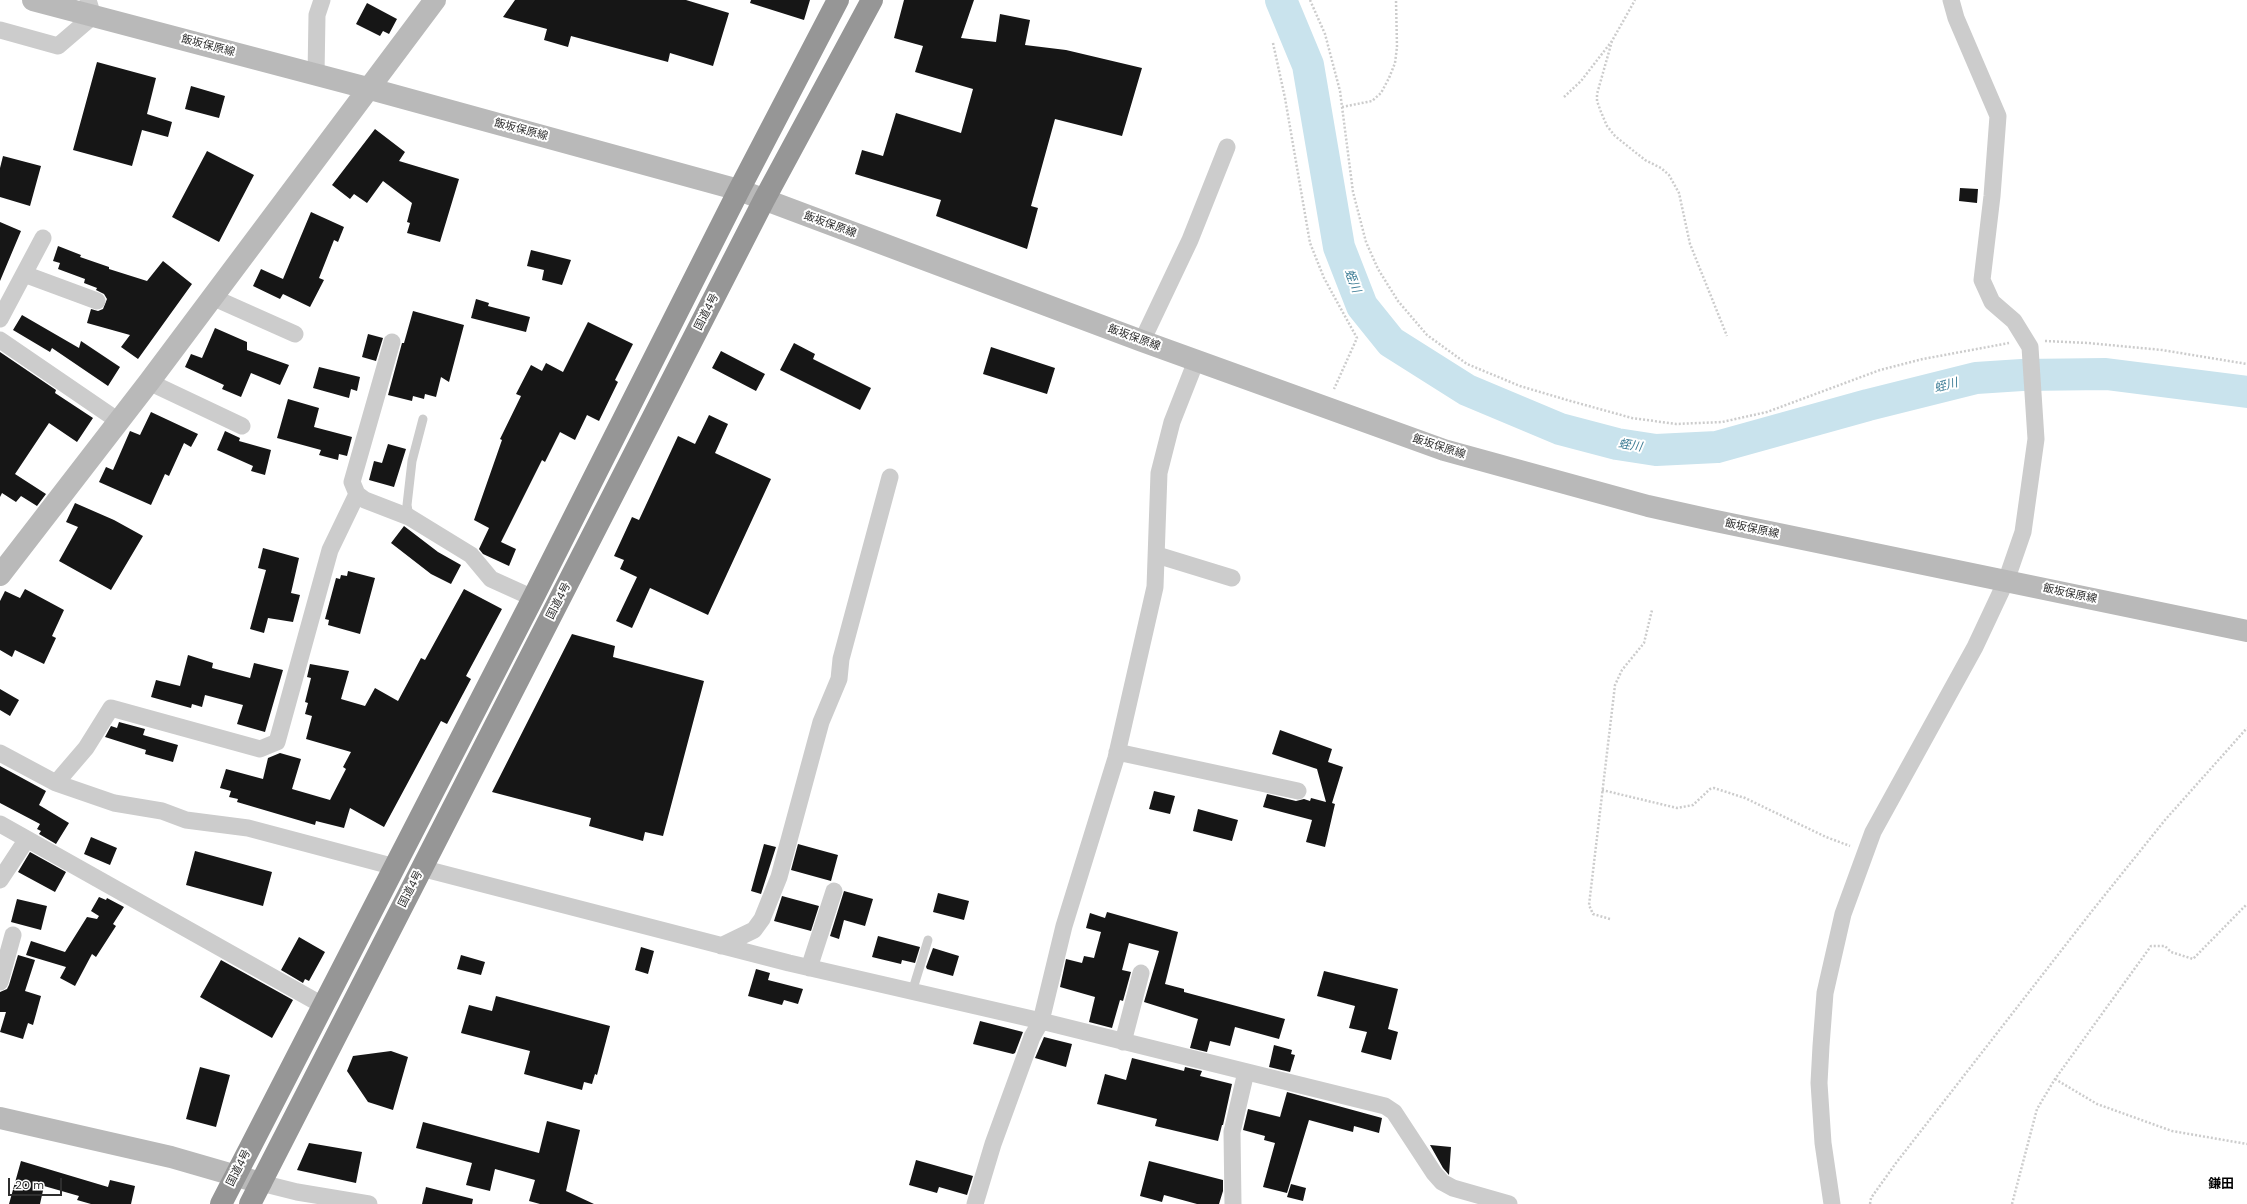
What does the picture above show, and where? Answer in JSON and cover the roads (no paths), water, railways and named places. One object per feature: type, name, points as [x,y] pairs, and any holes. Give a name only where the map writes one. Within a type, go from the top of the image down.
[{"type":"highway","name":"国道4号","points":[[221,1204],[533,598],[739,190],[838,0]]},
{"type":"highway","name":"国道4号","points":[[250,1204],[764,200],[872,0]]},
{"type":"main road","name":"飯坂保原線","points":[[33,0],[90,8],[316,75],[739,190],[1196,361],[1444,450],[1648,506],[2247,631]]},
{"type":"main road","points":[[0,575],[118,420],[149,382],[367,88],[435,0]]},
{"type":"main road","points":[[0,1118],[171,1157],[261,1183]]},
{"type":"street","points":[[316,75],[317,15],[322,0]]},
{"type":"street","points":[[1832,1204],[1823,1142],[1819,1083],[1825,993],[1843,914],[1865,852],[1893,794],[1975,647],[2006,581],[2023,532],[2036,439],[2028,343],[2014,321],[1992,302],[1982,280],[1992,196],[1998,116],[1956,18],[1951,0]]},
{"type":"street","points":[[0,30],[58,46],[90,8]]},
{"type":"street","points":[[1142,341],[1190,240],[1227,147]]},
{"type":"street","points":[[0,319],[43,238]]},
{"type":"street","points":[[24,274],[97,301]]},
{"type":"street","points":[[212,297],[295,334]]},
{"type":"street","points":[[0,340],[118,420]]},
{"type":"street","points":[[392,342],[352,482],[357,494],[365,500],[409,516],[471,555],[492,579],[533,598]]},
{"type":"street","points":[[975,1204],[993,1144],[1032,1037],[1041,1021],[1064,926],[1117,752],[1155,587],[1159,473],[1172,422],[1196,361]]},
{"type":"street","points":[[149,382],[242,426]]},
{"type":"street","points":[[722,946],[754,930],[768,906],[779,877],[821,722],[839,679],[841,659],[890,477]]},
{"type":"street","points":[[56,783],[86,748],[111,708],[260,749],[277,742],[330,550],[357,494]]},
{"type":"street","points":[[1157,555],[1232,578]]},
{"type":"street","points":[[1117,752],[1298,791]]},
{"type":"street","points":[[0,753],[56,783],[114,803],[162,811],[186,820],[248,828],[395,867]]},
{"type":"street","points":[[0,824],[324,1006]]},
{"type":"street","points":[[0,880],[27,839]]},
{"type":"street","points":[[421,868],[809,968],[1041,1021],[1385,1106],[1394,1112],[1442,1182],[1453,1188],[1509,1204]]},
{"type":"street","points":[[809,968],[834,891]]},
{"type":"street","points":[[0,982],[13,935]]},
{"type":"street","points":[[1123,1042],[1141,973]]},
{"type":"street","points":[[1233,1204],[1232,1132],[1246,1072]]},
{"type":"street","points":[[261,1183],[297,1192],[369,1204]]},
{"type":"lane","points":[[409,516],[407,505],[412,461],[423,419]]},
{"type":"lane","points":[[912,992],[928,940]]},
{"type":"waterway","name":"蛭川","points":[[1281,0],[1308,65],[1339,247],[1362,306],[1391,342],[1467,390],[1560,429],[1617,444],[1656,450],[1717,447],[1868,405],[1976,378],[2022,375],[2106,374],[2247,392]]},
{"type":"district","name":"鎌田","points":[[2221,1185]]}]
